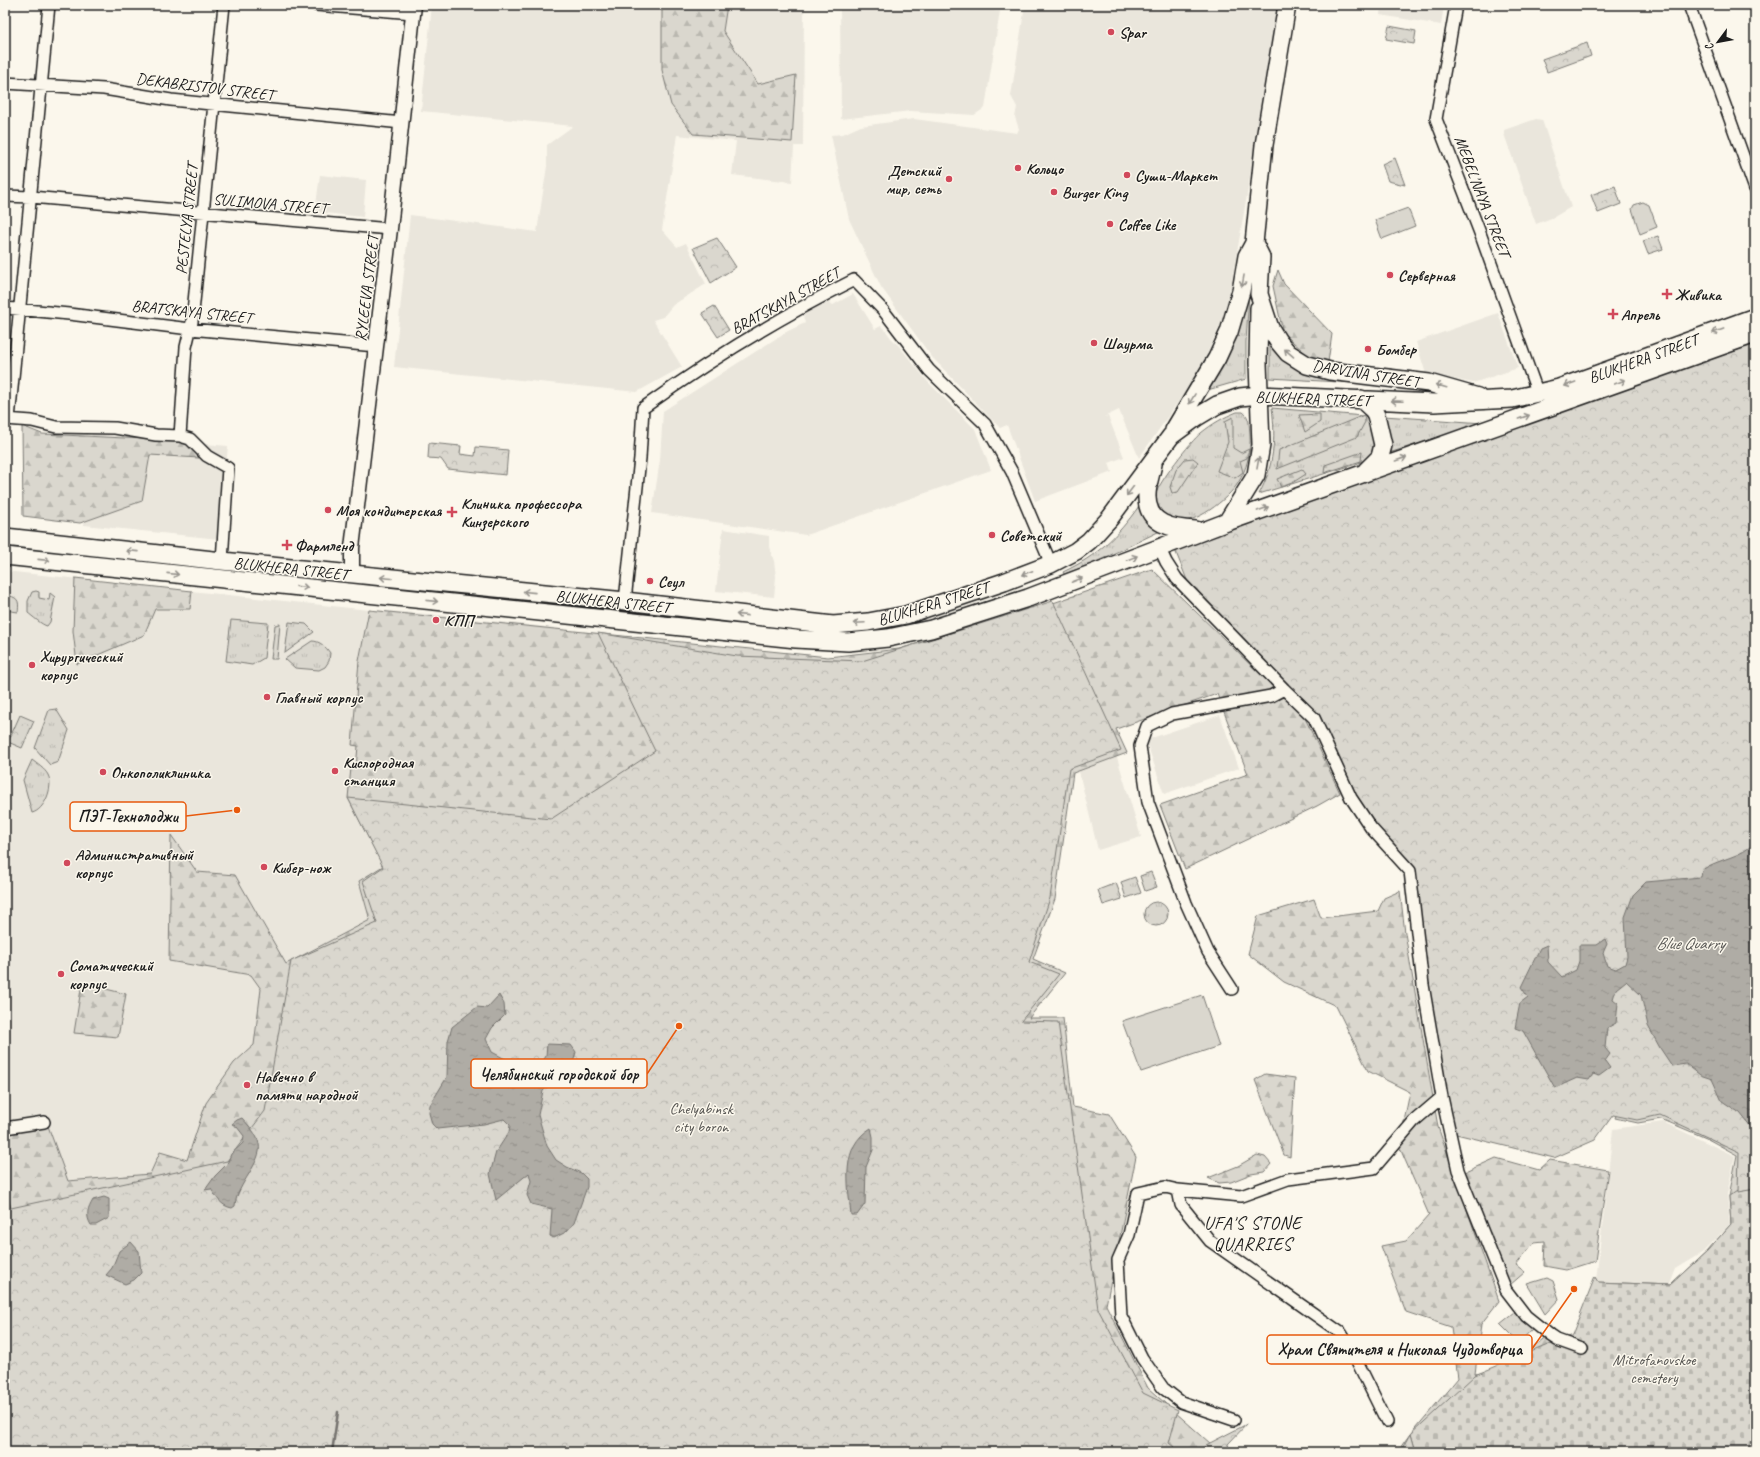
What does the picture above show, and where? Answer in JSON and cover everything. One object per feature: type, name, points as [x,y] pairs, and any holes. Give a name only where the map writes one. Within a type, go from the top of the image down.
[{"type":"main road","name":"DARVINA STREET","points":[[1171,436],[1217,358],[1229,332],[1241,291],[1247,256],[1254,244],[1264,145],[1287,5]]},
{"type":"main road","name":"DARVINA STREET","points":[[1254,244],[1261,257],[1259,294],[1270,328],[1288,353],[1306,365],[1330,371],[1429,383],[1492,401]]},
{"type":"main road","points":[[1226,522],[1246,493],[1256,475],[1261,445],[1259,395],[1259,294]]},
{"type":"main road","name":"BLUKHERA STREET","points":[[5,537],[833,624],[868,622],[906,615],[1050,564],[1076,551],[1089,541],[1110,518],[1171,436],[1196,417],[1217,405],[1240,397],[1259,395],[1434,403],[1492,401],[1538,394],[1755,317]]},
{"type":"main road","name":"BLUKHERA STREET","points":[[5,556],[796,639],[848,642],[888,638],[931,629],[1059,587],[1202,530],[1755,334]]},
{"type":"main road","points":[[1361,399],[1373,410],[1376,415],[1383,445],[1380,457],[1364,472]]},
{"type":"main road","points":[[1154,460],[1147,495],[1148,508],[1152,516],[1161,523],[1176,530],[1202,530]]},
{"type":"main road","points":[[349,593],[352,574]]},
{"type":"street","points":[[49,5],[31,197],[7,419],[32,421],[56,427],[115,428],[156,435],[180,436],[190,439],[207,456],[228,468],[222,561]]},
{"type":"street","name":"PESTELYA STREET","points":[[180,436],[186,347],[190,329],[204,213],[213,104],[224,5]]},
{"type":"street","points":[[316,5],[413,9]]},
{"type":"street","name":"MEBEL'NAYA STREET","points":[[1456,5],[1436,119],[1480,233],[1538,394]]},
{"type":"street","points":[[1688,5],[1755,189]]},
{"type":"street","name":"RYLEEVA STREET","points":[[352,574],[352,548],[402,123],[413,9]]},
{"type":"street","name":"DEKABRISTOV STREET","points":[[5,83],[104,89],[172,100],[402,123]]},
{"type":"street","name":"SULIMOVA STREET","points":[[5,196],[31,197],[390,229]]},
{"type":"street","name":"BRATSKAYA STREET","points":[[625,602],[640,458],[643,408],[692,373],[744,341],[810,302],[854,280],[883,310],[929,370],[985,424],[1012,472],[1050,564]]},
{"type":"street","name":"BRATSKAYA STREET","points":[[5,308],[190,329],[376,346]]},
{"type":"street","points":[[1159,547],[1166,562],[1177,579],[1314,718],[1351,798],[1371,828],[1410,871],[1423,985],[1442,1097],[1458,1170],[1506,1290],[1526,1316],[1551,1336],[1557,1340],[1582,1349]]},
{"type":"street","points":[[1232,988],[1208,952],[1186,903],[1148,802],[1140,746],[1146,726],[1172,714],[1271,696],[1284,689]]},
{"type":"street","points":[[1234,1420],[1181,1402],[1163,1388],[1142,1358],[1121,1316],[1118,1260],[1129,1235],[1138,1193],[1165,1187],[1178,1190],[1241,1196],[1288,1179],[1374,1168],[1414,1121],[1442,1097]]},
{"type":"street","points":[[5,1128],[44,1122]]},
{"type":"street","points":[[1178,1190],[1181,1205],[1210,1242],[1341,1333],[1351,1348],[1388,1422]]},
{"type":"shaded area","points":[[432,5],[804,5],[803,146],[794,146],[792,182],[732,175],[736,141],[677,135],[662,230],[677,247],[686,243],[706,284],[673,305],[663,317],[653,320],[682,367],[637,392],[394,367],[410,215],[537,232],[547,166],[547,145],[573,126],[421,111]]},
{"type":"shaded area","points":[[840,5],[987,5],[987,9],[1000,11],[985,108],[974,115],[911,111],[841,119]]},
{"type":"shaded area","points":[[1025,5],[1280,5],[1227,310],[1199,372],[1139,458],[1119,410],[1104,417],[1108,416],[1124,457],[1109,463],[1112,472],[1035,501],[1007,425],[1000,428],[931,356],[881,287],[849,219],[831,135],[843,134],[861,126],[914,119],[1017,133],[1019,129],[1015,117],[1017,107],[1011,96]]},
{"type":"shaded area","points":[[1381,5],[1444,5],[1441,25],[1380,15]]},
{"type":"shaded area","points":[[1536,119],[1542,120],[1571,207],[1554,217],[1536,224],[1504,134],[1504,130]]},
{"type":"shaded area","points":[[320,175],[366,180],[363,217],[315,212]]},
{"type":"shaded area","points":[[853,294],[875,329],[881,326],[886,331],[928,382],[975,429],[991,470],[806,535],[652,513],[660,460],[663,411],[786,332],[805,323],[803,316],[827,300],[833,305]]},
{"type":"shaded area","points":[[1498,313],[1518,368],[1473,383],[1426,374],[1416,342]]},
{"type":"shaded area","points":[[92,434],[228,446],[219,539],[84,525]]},
{"type":"shaded area","points":[[723,529],[769,536],[769,547],[774,561],[776,577],[774,597],[716,591]]},
{"type":"shaded area","points":[[5,571],[369,610],[429,614],[598,633],[384,866],[359,881],[370,920],[286,964],[224,1159],[63,1201],[5,1124]],"holes":[[[172,836],[197,872],[235,875],[286,964],[183,947]]]},
{"type":"shaded area","points":[[1220,715],[1239,768],[1164,794],[1146,740]]},
{"type":"shaded area","points":[[1116,754],[1141,837],[1098,850],[1078,768]]},
{"type":"shaded area","points":[[1663,1122],[1735,1156],[1727,1194],[1730,1224],[1703,1252],[1675,1269],[1668,1287],[1596,1281],[1613,1129]]},
{"type":"green space","points":[[664,5],[727,5],[723,31],[758,84],[796,75],[792,142],[693,134],[671,105],[662,70],[662,8]]},
{"type":"green space","points":[[1389,26],[1416,31],[1414,44],[1386,39]]},
{"type":"green space","points":[[1587,43],[1591,56],[1547,72],[1542,59]]},
{"type":"green space","points":[[1395,158],[1405,185],[1388,181],[1382,164]]},
{"type":"green space","points":[[1615,186],[1621,204],[1598,213],[1591,195]]},
{"type":"green space","points":[[1643,202],[1649,205],[1657,227],[1640,234],[1632,209],[1634,205]]},
{"type":"green space","points":[[1408,208],[1415,226],[1382,239],[1375,220]]},
{"type":"green space","points":[[1658,236],[1663,249],[1648,254],[1643,241]]},
{"type":"green space","points":[[717,238],[736,267],[711,283],[693,248]]},
{"type":"green space","points":[[1278,270],[1284,284],[1332,334],[1328,362],[1313,360],[1283,333],[1273,286]]},
{"type":"green space","points":[[1249,292],[1246,342],[1246,379],[1204,391],[1232,344]]},
{"type":"green space","points":[[714,306],[729,330],[718,337],[702,313]]},
{"type":"green space","points":[[1270,344],[1277,353],[1289,363],[1373,384],[1270,378]]},
{"type":"green space","points":[[1755,344],[1755,1189],[1738,1192],[1739,1152],[1660,1115],[1637,1120],[1613,1115],[1595,1140],[1554,1158],[1452,1133],[1411,869],[1373,827],[1354,796],[1316,717],[1189,585],[1173,545]]},
{"type":"green space","points":[[1272,408],[1363,416],[1373,431],[1374,443],[1371,453],[1364,461],[1356,464],[1259,494],[1268,473],[1273,452],[1274,430]]},
{"type":"green space","points":[[1237,412],[1243,412],[1247,416],[1250,441],[1246,466],[1238,483],[1219,503],[1201,515],[1183,521],[1175,521],[1165,516],[1157,507],[1155,497],[1168,472],[1190,444],[1201,433],[1218,421]]},
{"type":"green space","points":[[1320,414],[1320,422],[1305,432],[1299,415]]},
{"type":"green space","points":[[1364,415],[1365,422],[1357,437],[1277,469],[1279,450]]},
{"type":"green space","points":[[1384,416],[1483,423],[1389,453]]},
{"type":"green space","points":[[1233,417],[1233,448],[1241,453],[1249,449],[1247,458],[1240,461],[1243,472],[1235,478],[1217,471],[1228,442],[1225,421]]},
{"type":"green space","points":[[22,426],[42,434],[187,441],[199,458],[150,455],[142,501],[80,523],[23,516]]},
{"type":"green space","points":[[429,443],[461,446],[460,454],[475,456],[476,447],[508,450],[506,475],[448,469],[441,459],[428,458]]},
{"type":"green space","points":[[1362,452],[1361,461],[1324,473],[1325,465]]},
{"type":"green space","points":[[1193,458],[1198,462],[1178,492],[1172,493],[1170,487],[1176,470],[1185,459]]},
{"type":"green space","points":[[1302,469],[1306,474],[1292,483],[1281,487],[1277,479]]},
{"type":"green space","points":[[1139,506],[1148,519],[1160,531],[1092,564],[1064,574],[1063,572],[1075,566],[1106,545],[1123,527]]},
{"type":"green space","name":"Chelyabinsk city boron","points":[[1152,569],[1305,718],[1340,793],[1317,806],[1185,869],[1160,805],[1248,774],[1217,694],[1116,729],[1127,753],[1073,773],[1055,899],[1033,959],[1065,973],[1029,1018],[1063,1018],[1073,1107],[1109,1114],[1136,1157],[1106,1305],[1148,1388],[1220,1452],[5,1452],[5,1134],[48,1126],[68,1181],[150,1174],[160,1152],[187,1160],[206,1103],[234,1063],[254,1045],[261,989],[251,975],[169,961],[171,835],[197,872],[235,875],[286,964],[370,920],[359,881],[383,866],[348,798],[351,768],[356,768],[358,746],[352,745],[359,661],[369,610],[828,657],[899,649],[1056,602]]},
{"type":"green space","points":[[75,578],[192,591],[190,609],[155,609],[144,635],[77,664],[73,631]]},
{"type":"green space","points":[[32,592],[39,592],[39,598],[49,600],[50,593],[55,597],[50,622],[47,626],[28,613],[28,601]]},
{"type":"green space","points":[[5,595],[17,599],[18,612],[5,610]]},
{"type":"green space","name":"Chelyabinsk city boron","points":[[1053,601],[1121,750],[1069,769],[1050,898],[1029,962],[1059,974],[1021,1021],[1058,1022],[1098,1309],[1143,1393],[1178,1410],[1169,1443],[1180,1452],[5,1452],[5,1188],[11,1208],[227,1161],[265,1111],[291,961],[377,923],[363,881],[383,867],[348,798],[551,819],[655,751],[598,633],[737,656],[862,661]]},
{"type":"green space","points":[[231,620],[268,623],[264,658],[252,665],[226,661]]},
{"type":"green space","points":[[289,622],[306,624],[314,632],[285,653]]},
{"type":"green space","points":[[280,624],[277,659],[271,659],[275,625]]},
{"type":"green space","points":[[312,641],[318,642],[330,653],[329,661],[325,667],[319,670],[295,668],[285,659]]},
{"type":"green space","points":[[56,709],[69,730],[58,762],[50,765],[35,748],[49,710]]},
{"type":"green space","points":[[20,715],[34,721],[22,748],[8,742]]},
{"type":"green space","points":[[32,760],[47,773],[50,780],[50,785],[44,803],[37,811],[32,813],[23,780]]},
{"type":"green space","points":[[1151,872],[1157,887],[1145,891],[1140,876]]},
{"type":"green space","points":[[1135,877],[1141,893],[1126,898],[1121,882]]},
{"type":"green space","points":[[1116,883],[1122,899],[1103,905],[1098,890]]},
{"type":"green space","points":[[1400,891],[1405,933],[1438,1127],[1499,1301],[1481,1324],[1475,1374],[1500,1370],[1545,1338],[1576,1370],[1597,1282],[1670,1285],[1707,1251],[1731,1224],[1729,1196],[1737,1155],[1706,1138],[1661,1119],[1638,1123],[1615,1118],[1629,1085],[1749,1155],[1755,1452],[1398,1452],[1411,1434],[1458,1378],[1451,1327],[1406,1312],[1381,1246],[1406,1241],[1429,1215],[1399,1146],[1410,1092],[1368,1071],[1336,1006],[1284,982],[1248,954],[1258,916],[1314,899],[1321,918],[1378,911],[1384,898]]},
{"type":"green space","points":[[1156,902],[1164,906],[1168,914],[1164,922],[1156,926],[1148,922],[1144,914],[1148,906]]},
{"type":"green space","points":[[82,983],[126,994],[118,1037],[74,1033]]},
{"type":"green space","points":[[1202,995],[1219,1046],[1141,1072],[1122,1021]]},
{"type":"green space","points":[[1265,1074],[1295,1078],[1290,1157],[1284,1155],[1255,1080]]},
{"type":"green space","points":[[1257,1155],[1265,1157],[1271,1164],[1264,1172],[1251,1174],[1231,1182],[1219,1183],[1208,1178],[1238,1166]]},
{"type":"green space","points":[[1496,1158],[1539,1170],[1550,1160],[1608,1170],[1595,1261],[1566,1270],[1544,1266],[1545,1241],[1534,1242],[1516,1265],[1525,1272],[1510,1285],[1463,1173]]},
{"type":"green space","name":"Mitrofanovskoe cemetery","points":[[1755,1179],[1755,1452],[1416,1452],[1411,1434],[1475,1375],[1572,1335],[1595,1277],[1598,1282],[1670,1285],[1707,1251],[1731,1224],[1729,1196]]},
{"type":"green space","points":[[1547,1278],[1553,1281],[1559,1299],[1545,1314],[1527,1284]]},
{"type":"green space","points":[[1515,1312],[1532,1329],[1519,1343],[1500,1324]]},
{"type":"green space","points":[[1247,1424],[1228,1444],[1230,1452],[1199,1452],[1206,1445]]},
{"type":"green space","points":[[1411,1434],[1416,1452],[1401,1452]]},
{"type":"water","name":"Blue Quarry","points":[[1755,842],[1755,1132],[1740,1113],[1722,1101],[1712,1079],[1700,1075],[1686,1064],[1672,1066],[1648,1026],[1641,995],[1626,981],[1616,989],[1613,999],[1618,1003],[1616,1023],[1607,1028],[1605,1048],[1610,1054],[1605,1061],[1610,1068],[1599,1076],[1593,1074],[1589,1080],[1577,1078],[1555,1088],[1523,1031],[1515,1028],[1520,1003],[1528,997],[1521,987],[1540,948],[1547,945],[1548,962],[1562,977],[1576,970],[1579,961],[1579,945],[1596,945],[1605,939],[1607,944],[1603,953],[1607,966],[1616,969],[1625,964],[1627,957],[1625,917],[1633,895],[1646,882],[1701,877],[1702,870],[1737,855]]},
{"type":"water","points":[[499,995],[504,1004],[505,1015],[492,1028],[486,1039],[492,1052],[509,1061],[515,1072],[525,1076],[535,1075],[546,1056],[547,1044],[571,1045],[576,1052],[573,1063],[543,1091],[538,1115],[547,1146],[556,1160],[581,1173],[587,1179],[587,1187],[574,1223],[566,1232],[554,1238],[550,1236],[552,1209],[531,1204],[527,1195],[531,1181],[529,1173],[496,1200],[490,1174],[496,1152],[509,1132],[510,1125],[504,1119],[484,1124],[437,1129],[432,1124],[429,1113],[430,1105],[447,1077],[448,1041],[452,1027],[477,1007],[487,1008]]},
{"type":"water","points":[[242,1118],[256,1137],[259,1144],[259,1151],[257,1158],[236,1198],[235,1206],[232,1208],[222,1203],[211,1189],[205,1190],[215,1176],[227,1164],[231,1154],[243,1143],[244,1136],[237,1127],[232,1124]]},
{"type":"water","points":[[871,1128],[873,1150],[866,1167],[865,1204],[857,1215],[851,1215],[848,1191],[848,1167],[850,1156],[854,1145],[861,1136]]},
{"type":"water","points":[[104,1197],[109,1199],[109,1218],[96,1225],[91,1225],[88,1218],[90,1206],[93,1200]]},
{"type":"water","points":[[131,1242],[139,1251],[141,1273],[134,1280],[125,1284],[106,1275],[112,1268],[119,1251]]},
{"type":"waterway","points":[[332,1452],[338,1412]]},
{"type":"place","name":"Spar","points":[[1111,32]]},
{"type":"place","name":"Кольцо","points":[[1018,168]]},
{"type":"place","name":"Суши-Маркет","points":[[1127,175]]},
{"type":"place","name":"Детский мир, сеть","points":[[949,179]]},
{"type":"place","name":"Burger King","points":[[1054,192]]},
{"type":"place","name":"Coffee Like","points":[[1110,224]]},
{"type":"place","name":"Серверная","points":[[1390,275]]},
{"type":"place","name":"Живика","points":[[1667,294]]},
{"type":"place","name":"Апрель","points":[[1613,314]]},
{"type":"place","name":"Шаурма","points":[[1094,343]]},
{"type":"place","name":"Бомбер","points":[[1368,349]]},
{"type":"place","name":"Моя кондитерская","points":[[328,510]]},
{"type":"place","name":"Клиника профессора Кинзерского","points":[[452,512]]},
{"type":"place","name":"Советский","points":[[992,535]]},
{"type":"place","name":"Фармленд","points":[[287,545]]},
{"type":"place","name":"Сеул","points":[[650,581]]},
{"type":"place","name":"КПП","points":[[436,620]]},
{"type":"place","name":"Хирургический корпус","points":[[32,665]]},
{"type":"place","name":"Главный корпус","points":[[267,697]]},
{"type":"place","name":"Кислородная станция","points":[[335,771]]},
{"type":"place","name":"Онкополиклиника","points":[[103,772]]},
{"type":"place","name":"ПЭТ-Технолоджи","points":[[237,810]]},
{"type":"place","name":"Административный корпус","points":[[67,863]]},
{"type":"place","name":"Кибер-нож","points":[[264,867]]},
{"type":"place","name":"Соматический корпус","points":[[61,974]]},
{"type":"place","name":"Челябинский городской бор","points":[[679,1026]]},
{"type":"place","name":"Навечно в памяти народной","points":[[247,1085]]},
{"type":"place","name":"Храм Святителя и Николая Чудотворца","points":[[1574,1289]]},
{"type":"district","name":"UFA'S STONE QUARRIES","points":[[1253,1233]]}]
